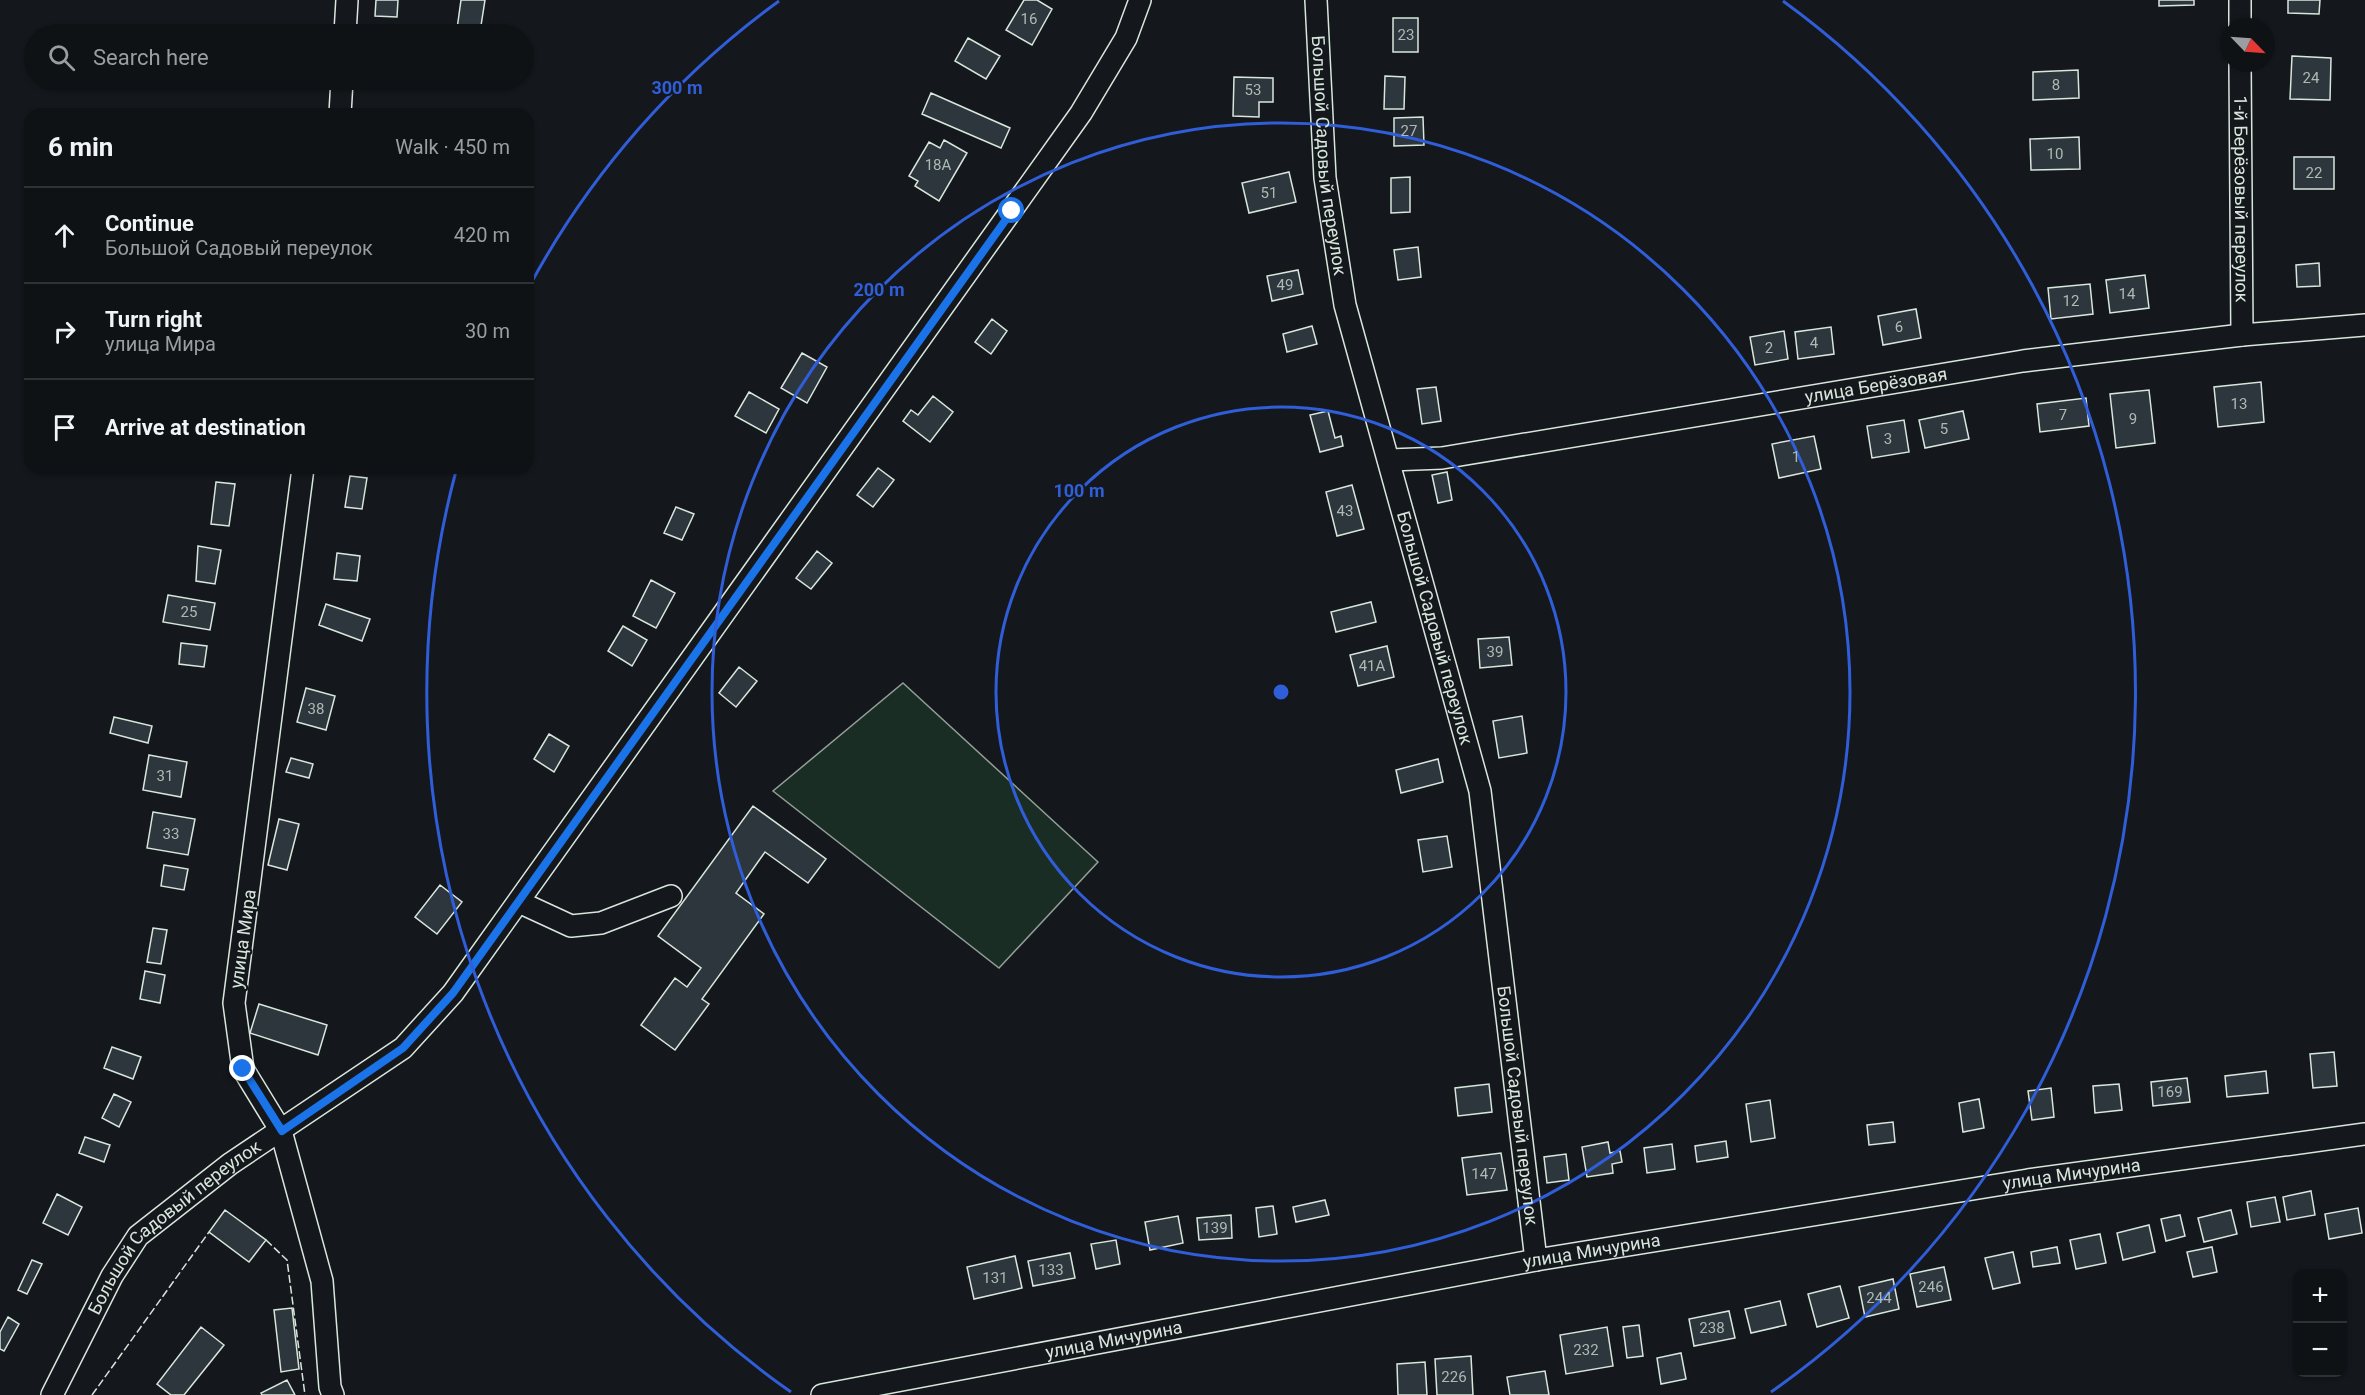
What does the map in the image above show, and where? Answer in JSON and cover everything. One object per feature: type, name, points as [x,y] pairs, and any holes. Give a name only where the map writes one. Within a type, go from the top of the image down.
[{"type":"street","points":[[346,24],[347,0]]},
{"type":"street","name":"Большой Садовый переулок","points":[[52,1395],[112,1276],[138,1236],[230,1164],[403,1048],[453,993],[1082,113],[1126,38],[1140,0]]},
{"type":"street","name":"Большой Садовый переулок","points":[[1316,0],[1325,178],[1345,305],[1480,790],[1536,1260]]},
{"type":"street","points":[[2240,0],[2240,18]]},
{"type":"street","name":"1-й Берёзовый переулок","points":[[2240,72],[2242,335]]},
{"type":"street","points":[[340,108],[341,90]]},
{"type":"street","name":"улица Берёзовая","points":[[1390,460],[1442,458],[2023,361],[2242,335],[2365,325]]},
{"type":"street","name":"улица Мира","points":[[302,474],[234,1003],[243,1069],[282,1131],[322,1281],[330,1388],[333,1395]]},
{"type":"street","points":[[519,902],[571,926],[601,922],[671,896]]},
{"type":"street","name":"улица Мичурина","points":[[822,1395],[1536,1260],[2028,1180],[2365,1134]]},
{"type":"green space","points":[[903,683],[1098,862],[999,968],[773,791]]},
{"type":"building","points":[[376,0],[398,0],[397,17],[375,16]]},
{"type":"building","points":[[461,0],[485,0],[481,24],[458,24]]},
{"type":"building","points":[[1024,0],[1037,0],[1052,9],[1032,45],[1006,30]]},
{"type":"building","points":[[2159,0],[2194,0],[2194,5],[2159,6]]},
{"type":"building","points":[[2288,0],[2320,0],[2319,14],[2288,13]]},
{"type":"building","points":[[1393,18],[1418,18],[1418,52],[1393,52]]},
{"type":"building","points":[[968,38],[1000,56],[986,79],[955,61]]},
{"type":"building","points":[[2292,56],[2331,58],[2330,100],[2290,99]]},
{"type":"building","points":[[2078,70],[2079,98],[2033,100],[2033,72]]},
{"type":"building","points":[[1385,76],[1405,77],[1404,109],[1384,109]]},
{"type":"building","points":[[1234,77],[1273,78],[1273,102],[1259,102],[1259,117],[1233,116]]},
{"type":"building","points":[[931,93],[1010,128],[1001,148],[922,114]]},
{"type":"building","points":[[1423,117],[1424,145],[1394,146],[1394,118]]},
{"type":"building","points":[[2079,137],[2080,169],[2031,170],[2030,139]]},
{"type":"building","points":[[944,140],[967,153],[939,201],[915,186],[918,181],[909,176],[929,142],[940,148]]},
{"type":"building","points":[[2294,157],[2334,157],[2334,189],[2294,189]]},
{"type":"building","points":[[1289,172],[1296,202],[1249,213],[1242,183]]},
{"type":"building","points":[[1410,177],[1410,212],[1391,213],[1391,178]]},
{"type":"building","points":[[1418,247],[1421,277],[1398,280],[1394,250]]},
{"type":"building","points":[[2319,263],[2320,286],[2297,287],[2296,265]]},
{"type":"building","points":[[1298,270],[1303,294],[1272,301],[1267,276]]},
{"type":"building","points":[[2145,275],[2149,308],[2110,313],[2106,280]]},
{"type":"building","points":[[2090,284],[2093,314],[2051,319],[2048,288]]},
{"type":"building","points":[[1916,309],[1921,338],[1883,345],[1878,316]]},
{"type":"building","points":[[992,319],[1007,331],[991,354],[975,342]]},
{"type":"building","points":[[1312,326],[1317,344],[1287,352],[1283,334]]},
{"type":"building","points":[[1831,327],[1834,354],[1798,359],[1795,332]]},
{"type":"building","points":[[1784,331],[1788,359],[1755,365],[1750,337]]},
{"type":"building","points":[[802,353],[827,367],[807,403],[781,388]]},
{"type":"building","points":[[2261,382],[2264,422],[2218,427],[2214,387]]},
{"type":"building","points":[[1436,387],[1441,421],[1422,424],[1417,389]]},
{"type":"building","points":[[2149,390],[2155,443],[2116,448],[2110,394]]},
{"type":"building","points":[[749,392],[779,409],[766,433],[735,416]]},
{"type":"building","points":[[933,396],[953,412],[930,442],[903,421],[911,410],[918,415]]},
{"type":"building","points":[[2086,398],[2089,426],[2040,432],[2037,404]]},
{"type":"building","points":[[1328,411],[1335,438],[1341,436],[1343,446],[1320,452],[1310,415]]},
{"type":"building","points":[[1963,411],[1969,439],[1925,448],[1919,420]]},
{"type":"building","points":[[1904,420],[1909,452],[1872,458],[1867,426]]},
{"type":"building","points":[[1814,436],[1821,469],[1779,478],[1772,444]]},
{"type":"building","points":[[878,468],[894,480],[873,507],[857,495]]},
{"type":"building","points":[[1447,472],[1452,500],[1438,503],[1432,475]]},
{"type":"building","points":[[350,476],[367,478],[362,509],[345,507]]},
{"type":"building","points":[[216,482],[235,484],[229,526],[211,524]]},
{"type":"building","points":[[1352,485],[1364,529],[1337,536],[1326,492]]},
{"type":"building","points":[[676,507],[694,514],[682,540],[664,533]]},
{"type":"building","points":[[198,546],[221,550],[215,584],[196,581]]},
{"type":"building","points":[[817,551],[832,563],[811,589],[796,578]]},
{"type":"building","points":[[337,553],[360,556],[357,581],[334,579]]},
{"type":"building","points":[[651,580],[675,593],[656,628],[633,616]]},
{"type":"building","points":[[168,595],[215,603],[210,630],[163,622]]},
{"type":"building","points":[[1371,602],[1376,622],[1336,632],[1331,612]]},
{"type":"building","points":[[326,604],[370,619],[362,641],[319,625]]},
{"type":"building","points":[[623,626],[647,640],[632,666],[608,651]]},
{"type":"building","points":[[1509,637],[1512,665],[1480,668],[1478,639]]},
{"type":"building","points":[[181,643],[207,646],[204,667],[179,664]]},
{"type":"building","points":[[1387,646],[1394,677],[1358,686],[1350,655]]},
{"type":"building","points":[[739,667],[757,681],[736,707],[719,693]]},
{"type":"building","points":[[306,688],[335,696],[326,730],[297,722]]},
{"type":"building","points":[[1522,716],[1527,753],[1499,758],[1493,721]]},
{"type":"building","points":[[114,717],[152,726],[148,743],[110,733]]},
{"type":"building","points":[[549,734],[569,746],[554,772],[534,759]]},
{"type":"building","points":[[149,755],[187,762],[181,797],[143,790]]},
{"type":"building","points":[[291,758],[313,764],[309,778],[286,772]]},
{"type":"building","points":[[1438,759],[1443,782],[1401,793],[1396,770]]},
{"type":"building","points":[[753,806],[826,859],[808,883],[765,852],[736,893],[764,914],[702,999],[709,1004],[675,1050],[641,1025],[675,978],[687,987],[701,968],[658,936]]},
{"type":"building","points":[[153,812],[195,819],[188,855],[147,848]]},
{"type":"building","points":[[279,819],[299,824],[287,870],[268,865]]},
{"type":"building","points":[[1447,836],[1452,867],[1423,872],[1418,840]]},
{"type":"building","points":[[164,865],[188,869],[184,890],[161,886]]},
{"type":"building","points":[[440,885],[462,902],[437,934],[415,917]]},
{"type":"building","points":[[153,928],[167,930],[161,964],[147,962]]},
{"type":"building","points":[[145,971],[165,975],[160,1003],[140,999]]},
{"type":"building","points":[[259,1004],[327,1025],[318,1055],[250,1033]]},
{"type":"building","points":[[112,1047],[141,1057],[133,1079],[104,1068]]},
{"type":"building","points":[[2334,1052],[2337,1086],[2313,1088],[2310,1054]]},
{"type":"building","points":[[2266,1071],[2268,1093],[2227,1097],[2225,1076]]},
{"type":"building","points":[[2187,1078],[2190,1102],[2153,1106],[2151,1082]]},
{"type":"building","points":[[1489,1084],[1492,1112],[1458,1116],[1455,1088]]},
{"type":"building","points":[[2119,1084],[2122,1110],[2095,1113],[2093,1086]]},
{"type":"building","points":[[2051,1088],[2054,1117],[2032,1120],[2028,1091]]},
{"type":"building","points":[[114,1094],[131,1102],[119,1127],[102,1118]]},
{"type":"building","points":[[1979,1099],[1984,1128],[1963,1132],[1959,1103]]},
{"type":"building","points":[[1770,1100],[1775,1138],[1751,1142],[1746,1104]]},
{"type":"building","points":[[1893,1122],[1895,1142],[1869,1145],[1867,1125]]},
{"type":"building","points":[[85,1137],[110,1145],[104,1162],[79,1153]]},
{"type":"building","points":[[1726,1141],[1728,1157],[1697,1162],[1695,1146]]},
{"type":"building","points":[[1608,1142],[1610,1153],[1620,1151],[1622,1162],[1612,1164],[1613,1173],[1587,1177],[1582,1147]]},
{"type":"building","points":[[1672,1144],[1675,1169],[1647,1173],[1644,1148]]},
{"type":"building","points":[[1501,1153],[1507,1190],[1467,1195],[1462,1158]]},
{"type":"building","points":[[1566,1154],[1569,1180],[1547,1183],[1544,1157]]},
{"type":"building","points":[[2311,1191],[2315,1215],[2287,1220],[2283,1197]]},
{"type":"building","points":[[57,1194],[82,1207],[68,1235],[43,1223]]},
{"type":"building","points":[[2275,1197],[2280,1222],[2251,1227],[2247,1202]]},
{"type":"building","points":[[1325,1200],[1329,1215],[1296,1222],[1293,1207]]},
{"type":"building","points":[[1273,1206],[1277,1234],[1259,1237],[1256,1208]]},
{"type":"building","points":[[2358,1208],[2362,1233],[2329,1239],[2325,1214]]},
{"type":"building","points":[[225,1210],[266,1240],[249,1262],[209,1232]]},
{"type":"building","points":[[2231,1210],[2237,1234],[2204,1242],[2198,1218]]},
{"type":"building","points":[[1231,1215],[1232,1238],[1199,1240],[1197,1218]]},
{"type":"building","points":[[2180,1215],[2185,1236],[2166,1241],[2161,1219]]},
{"type":"building","points":[[1178,1216],[1183,1243],[1150,1250],[1145,1222]]},
{"type":"building","points":[[2149,1225],[2155,1252],[2123,1260],[2117,1233]]},
{"type":"building","points":[[2100,1234],[2106,1263],[2076,1269],[2070,1240]]},
{"type":"building","points":[[1116,1240],[1120,1264],[1096,1269],[1091,1244]]},
{"type":"building","points":[[2057,1247],[2060,1263],[2033,1267],[2031,1252]]},
{"type":"building","points":[[2212,1247],[2217,1272],[2193,1277],[2187,1252]]},
{"type":"building","points":[[2013,1252],[2020,1283],[1993,1289],[1985,1258]]},
{"type":"building","points":[[1070,1253],[1075,1278],[1033,1286],[1028,1261]]},
{"type":"building","points":[[1015,1256],[1022,1288],[974,1299],[967,1267]]},
{"type":"building","points":[[32,1260],[42,1264],[27,1294],[18,1290]]},
{"type":"building","points":[[1944,1267],[1951,1300],[1917,1307],[1910,1274]]},
{"type":"building","points":[[1893,1279],[1899,1309],[1865,1317],[1859,1287]]},
{"type":"building","points":[[1840,1286],[1849,1318],[1817,1327],[1808,1294]]},
{"type":"building","points":[[1780,1301],[1786,1325],[1751,1333],[1745,1309]]},
{"type":"building","points":[[292,1308],[299,1369],[281,1372],[274,1310]]},
{"type":"building","points":[[1729,1311],[1735,1338],[1694,1346],[1689,1319]]},
{"type":"building","points":[[8,1317],[19,1324],[4,1351],[0,1349],[0,1332]]},
{"type":"building","points":[[1639,1325],[1643,1356],[1627,1358],[1623,1327]]},
{"type":"building","points":[[201,1327],[224,1345],[184,1395],[171,1395],[157,1384]]},
{"type":"building","points":[[1607,1327],[1613,1366],[1566,1374],[1560,1335]]},
{"type":"building","points":[[1681,1353],[1686,1379],[1661,1384],[1657,1358]]},
{"type":"building","points":[[1471,1356],[1473,1395],[1437,1395],[1435,1359]]},
{"type":"building","points":[[1425,1362],[1427,1395],[1398,1395],[1397,1364]]},
{"type":"building","points":[[1545,1371],[1549,1395],[1510,1395],[1507,1377]]},
{"type":"building","points":[[287,1380],[295,1395],[262,1395],[261,1393]]},
{"type":"fence","points":[[92,1395],[209,1232]]},
{"type":"fence","points":[[266,1240],[287,1260],[305,1395]]},
{"type":"route","points":[[243,1069],[282,1131],[403,1048],[453,993],[1012,211]]}]
